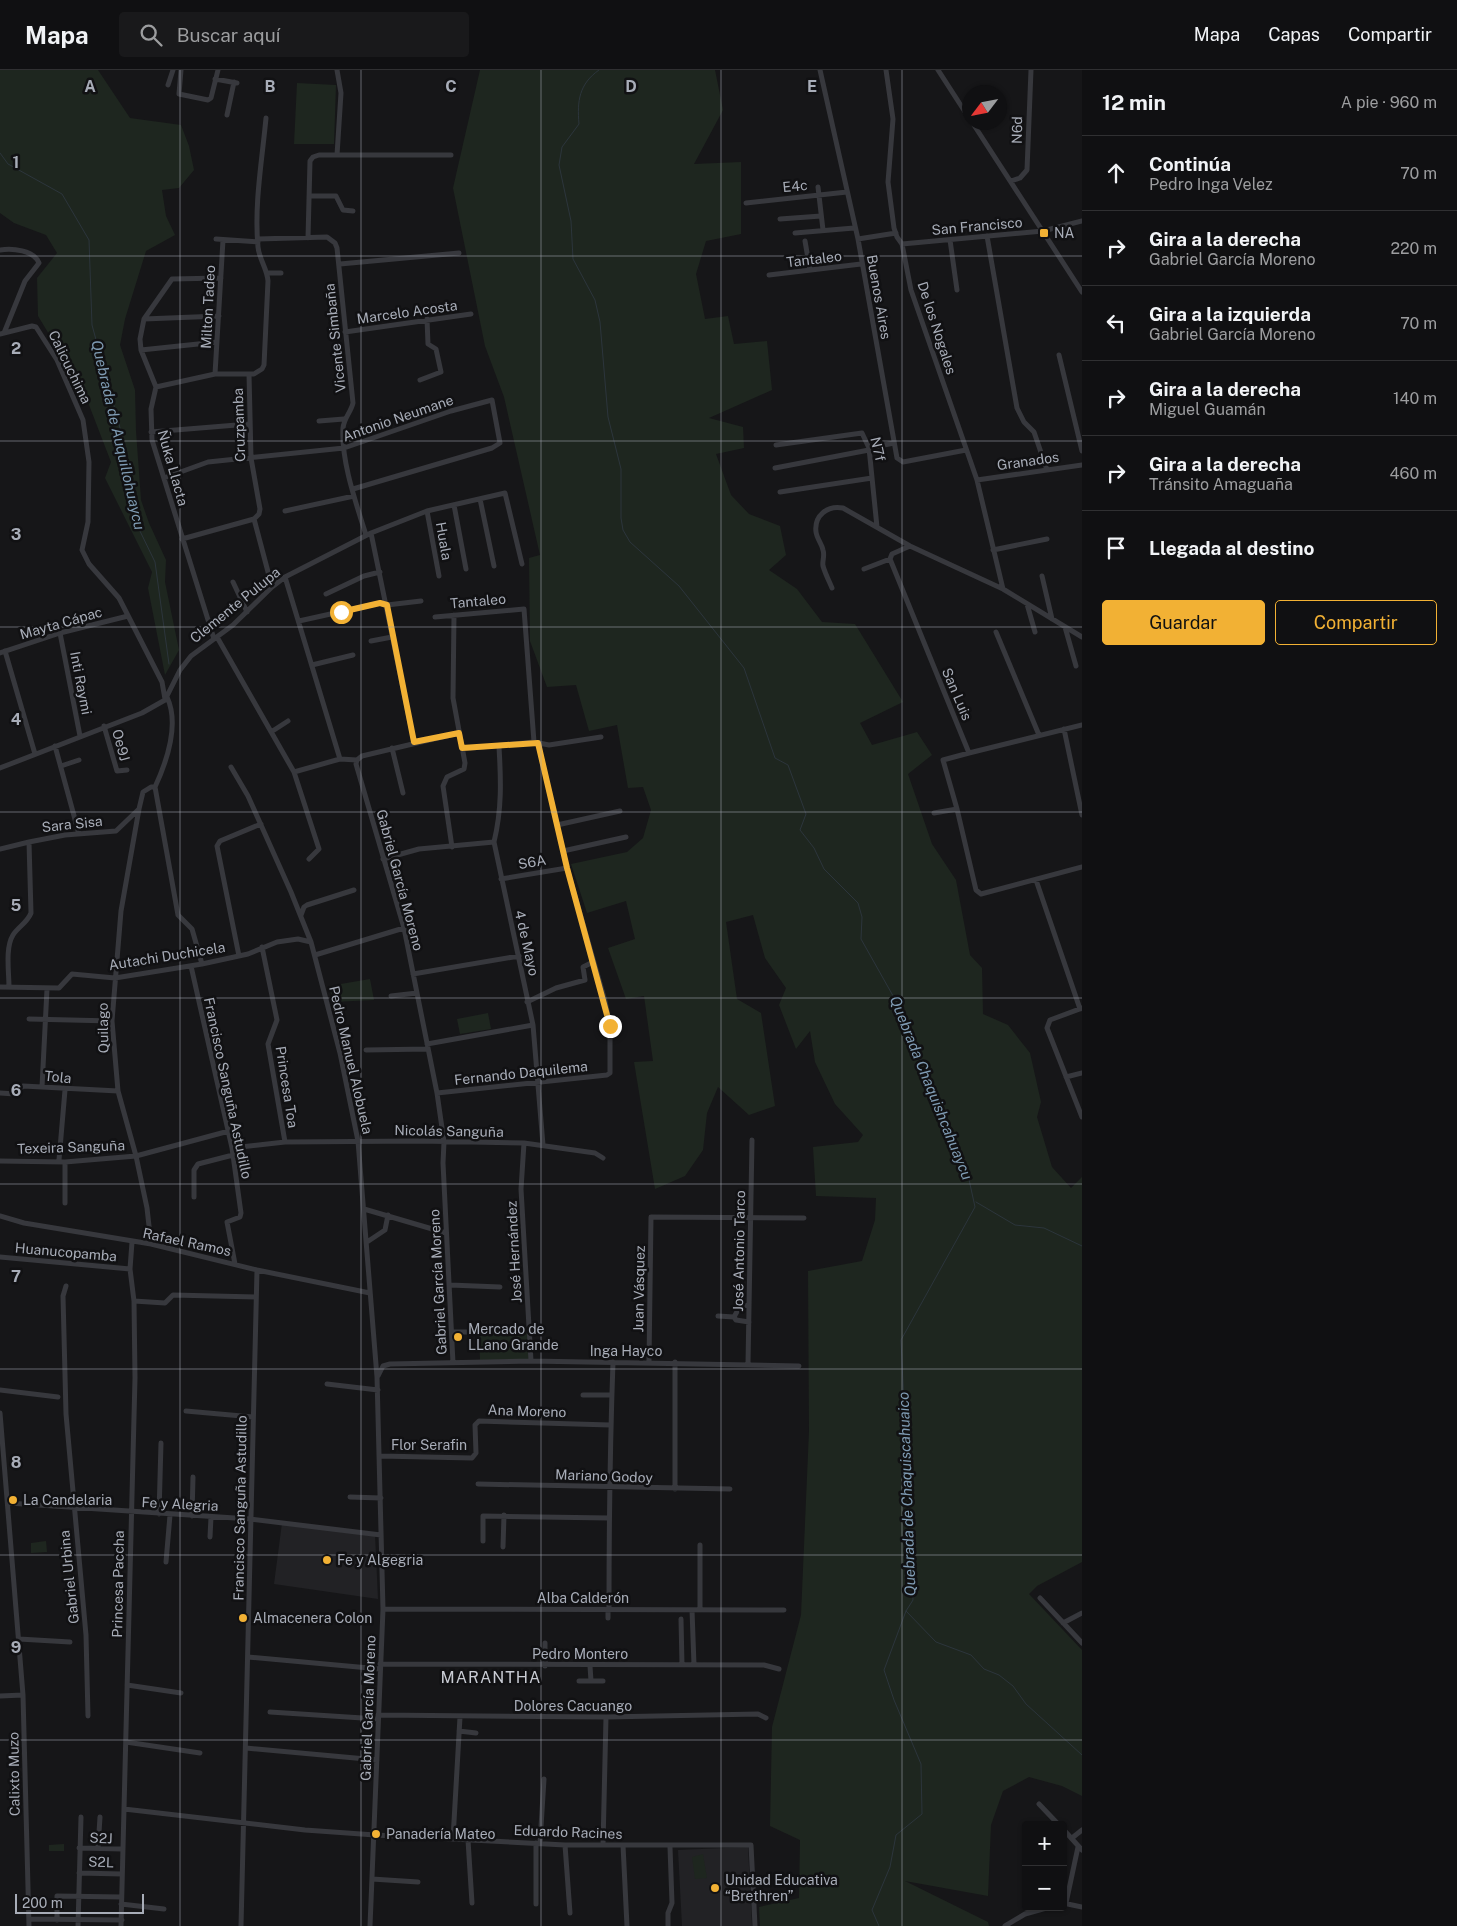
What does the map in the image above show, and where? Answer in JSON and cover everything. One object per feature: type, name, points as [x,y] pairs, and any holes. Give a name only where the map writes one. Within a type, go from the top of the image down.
[{"type":"street","points":[[168,85],[173,70]]},
{"type":"street","points":[[181,70],[180,95],[208,100],[211,96],[218,70]]},
{"type":"street","points":[[337,70],[341,93],[338,155]]},
{"type":"street","name":"Buenos Aires","points":[[820,70],[858,239],[897,458],[903,462],[966,450]]},
{"type":"street","name":"De los Nogales","points":[[886,70],[894,119],[888,182],[896,233],[902,244],[911,290],[977,480],[1003,589]]},
{"type":"street","points":[[938,70],[962,106]]},
{"type":"street","name":"N6d","points":[[1011,182],[1020,178],[1027,170],[1031,70]]},
{"type":"street","points":[[215,79],[236,83],[227,115]]},
{"type":"street","name":"Cruzpamba","points":[[266,118],[257,213],[258,250],[268,273],[264,365],[259,372],[249,374],[249,424],[251,458],[260,509],[260,514],[254,519],[272,587]]},
{"type":"street","points":[[977,130],[1082,292]]},
{"type":"street","points":[[308,238],[311,158],[319,155],[451,155]]},
{"type":"street","points":[[818,187],[823,230]]},
{"type":"street","name":"E4c","points":[[746,203],[847,192]]},
{"type":"street","points":[[309,196],[336,196],[343,210],[353,211]]},
{"type":"street","points":[[780,219],[821,216]]},
{"type":"street","name":"San Francisco","points":[[902,244],[1042,231],[1082,221]]},
{"type":"street","points":[[795,233],[854,228]]},
{"type":"street","points":[[858,239],[896,233]]},
{"type":"street","points":[[987,236],[1017,408],[1024,422],[1034,432],[1046,470]]},
{"type":"street","name":"Vicente Simbaña","points":[[216,239],[327,238],[332,240],[337,248],[353,403],[351,410],[344,419],[344,448],[354,496],[369,534]]},
{"type":"street","name":"Milton Tadeo","points":[[215,374],[223,240]]},
{"type":"street","points":[[950,240],[957,290]]},
{"type":"street","points":[[805,241],[810,270]]},
{"type":"street","points":[[0,250],[8,249],[30,254],[39,263],[25,281],[2,333]]},
{"type":"street","points":[[340,264],[459,253]]},
{"type":"street","name":"Tantaleo","points":[[769,275],[861,264]]},
{"type":"street","points":[[268,273],[281,273]]},
{"type":"street","points":[[221,278],[172,279],[144,318],[140,339],[141,350],[156,387],[215,374],[249,374]]},
{"type":"street","name":"Marcelo Acosta","points":[[345,332],[426,319],[472,314]]},
{"type":"street","points":[[144,318],[219,316]]},
{"type":"street","points":[[420,380],[441,372],[436,349],[428,344],[426,319]]},
{"type":"street","name":"Calicuchima","points":[[2,333],[32,326],[36,327],[57,360],[74,396],[82,420],[90,462],[88,522],[82,550],[89,564],[119,598],[162,682],[166,699],[172,709],[171,741],[155,787]]},
{"type":"street","points":[[141,350],[217,342]]},
{"type":"street","points":[[1059,355],[1082,451]]},
{"type":"street","name":"Ñuka Llacta","points":[[156,387],[151,409],[150,432],[182,539],[216,638],[294,772],[319,849],[309,859]]},
{"type":"street","name":"Antonio Neumane","points":[[164,478],[208,462],[344,448],[451,411],[492,400],[501,441],[492,448],[353,489]]},
{"type":"street","points":[[319,421],[344,419]]},
{"type":"street","points":[[150,432],[249,424]]},
{"type":"street","name":"N7f","points":[[776,445],[859,432],[863,434],[869,449],[877,527]]},
{"type":"street","points":[[775,468],[894,443]]},
{"type":"street","name":"Granados","points":[[977,480],[1082,465]]},
{"type":"street","points":[[780,492],[872,478]]},
{"type":"street","name":"Clemente Pulupa","points":[[166,699],[186,662],[247,612],[272,587],[286,577],[369,534],[427,511],[501,494],[507,496],[522,564]]},
{"type":"street","points":[[285,511],[308,508],[354,496]]},
{"type":"street","points":[[480,499],[494,566]]},
{"type":"street","points":[[454,505],[466,569]]},
{"type":"street","points":[[832,588],[823,565],[824,550],[816,530],[818,518],[828,508],[843,508],[910,546],[1003,589],[1082,636]]},
{"type":"street","name":"Huala","points":[[427,511],[439,576]]},
{"type":"street","points":[[182,539],[254,519]]},
{"type":"street","points":[[369,534],[380,572],[414,742]]},
{"type":"street","points":[[993,550],[1047,538]]},
{"type":"street","points":[[864,569],[890,560],[892,554],[910,546]]},
{"type":"street","name":"San Luis","points":[[890,560],[969,753]]},
{"type":"street","points":[[326,594],[364,576],[380,572]]},
{"type":"street","points":[[1042,576],[1052,619]]},
{"type":"street","points":[[286,577],[340,760]]},
{"type":"street","points":[[233,582],[247,612]]},
{"type":"street","points":[[299,621],[380,603],[387,605],[421,601]]},
{"type":"street","points":[[1027,604],[1035,632]]},
{"type":"street","name":"Tantaleo","points":[[435,617],[524,609],[536,742]]},
{"type":"street","points":[[452,847],[443,786],[447,777],[464,769],[452,677],[454,614]]},
{"type":"street","name":"Mayta Cápac","points":[[3,652],[60,633],[128,616]]},
{"type":"street","points":[[1065,627],[1076,666]]},
{"type":"street","points":[[996,632],[1039,735]]},
{"type":"street","name":"Inti Raymi","points":[[60,633],[80,736]]},
{"type":"street","points":[[371,641],[392,637]]},
{"type":"street","points":[[3,652],[35,754]]},
{"type":"street","points":[[312,665],[354,655]]},
{"type":"street","points":[[0,768],[104,726],[142,713],[166,699]]},
{"type":"street","points":[[271,732],[288,721]]},
{"type":"street","points":[[1082,725],[943,760],[978,892],[984,894],[1082,867]]},
{"type":"street","name":"Oe9J","points":[[104,726],[117,771],[127,770]]},
{"type":"street","points":[[1064,729],[1082,815]]},
{"type":"street","points":[[294,772],[340,760],[357,760],[362,756],[414,742],[459,733]]},
{"type":"street","points":[[462,748],[499,747],[536,742],[550,745],[602,736]]},
{"type":"street","points":[[528,1002],[556,988],[585,980],[584,967],[593,962],[567,868],[536,742]]},
{"type":"street","points":[[55,746],[79,834]]},
{"type":"street","name":"4 de Mayo","points":[[499,747],[502,795],[500,816],[494,842],[533,1025],[544,1145]]},
{"type":"street","points":[[392,748],[403,793]]},
{"type":"street","points":[[61,766],[79,760]]},
{"type":"street","name":"Gabriel García Moreno","points":[[357,760],[357,769],[404,928],[437,1093],[444,1142],[446,1233],[452,1332],[452,1363],[386,1365],[378,1377],[383,1609],[370,1926]]},
{"type":"street","name":"Pedro Manuel Alobuela","points":[[231,767],[261,824],[310,942],[340,1053],[358,1141],[378,1377]]},
{"type":"street","name":"Sara Sisa","points":[[0,849],[79,834],[116,831],[139,809],[143,792],[151,787],[155,787]]},
{"type":"street","points":[[155,787],[178,915],[192,929],[202,964]]},
{"type":"street","name":"Quilago","points":[[139,809],[120,911],[112,1021],[118,1091],[136,1156],[147,1208],[151,1244]]},
{"type":"street","points":[[934,814],[957,809]]},
{"type":"street","points":[[557,825],[620,811]]},
{"type":"street","points":[[239,956],[217,846],[220,841],[261,824]]},
{"type":"street","points":[[563,851],[626,837]]},
{"type":"street","points":[[9,987],[9,944],[15,932],[29,918],[30,913],[29,842]]},
{"type":"street","points":[[383,859],[419,849],[494,842]]},
{"type":"street","name":"S6A","points":[[501,880],[567,868]]},
{"type":"street","points":[[1036,880],[1081,1009],[1050,1020],[1047,1024],[1081,1114]]},
{"type":"street","points":[[300,916],[307,905],[354,890]]},
{"type":"street","points":[[314,955],[404,928]]},
{"type":"street","name":"Autachi Duchicela","points":[[0,987],[46,989],[61,987],[72,974],[115,978],[239,956],[276,942],[298,939],[310,942]]},
{"type":"street","name":"Princesa Toa","points":[[262,948],[276,1020],[268,1044],[285,1142]]},
{"type":"street","points":[[413,974],[519,956]]},
{"type":"street","name":"Fernando Daquilema","points":[[437,1093],[607,1076],[610,1073],[610,1026],[593,962]]},
{"type":"street","name":"Francisco Sanguña Astudillo","points":[[191,966],[232,1148],[241,1213],[240,1217],[228,1220],[227,1224],[235,1264]]},
{"type":"street","points":[[42,1086],[46,989]]},
{"type":"street","points":[[391,996],[417,994]]},
{"type":"street","points":[[29,1019],[112,1021]]},
{"type":"street","points":[[366,1050],[428,1047],[533,1025]]},
{"type":"street","points":[[1066,1077],[1082,1073]]},
{"type":"street","name":"Tola","points":[[0,1093],[15,1094],[23,1086],[42,1086],[65,1090],[118,1091]]},
{"type":"street","points":[[65,1090],[62,1161],[65,1203]]},
{"type":"street","name":"Texeira Sanguña","points":[[0,1161],[62,1161],[136,1156],[229,1131]]},
{"type":"street","name":"José Antonio Tarco","points":[[748,1364],[752,1140]]},
{"type":"street","name":"Nicolás Sanguña","points":[[232,1148],[285,1142],[524,1143],[595,1153],[602,1158]]},
{"type":"street","name":"José Hernández","points":[[524,1143],[521,1189],[531,1361]]},
{"type":"street","points":[[194,1197],[194,1168],[198,1164],[233,1155]]},
{"type":"street","points":[[364,1209],[446,1233]]},
{"type":"street","points":[[367,1242],[385,1230],[388,1215]]},
{"type":"street","name":"Rafael Ramos","points":[[0,1216],[151,1244],[257,1270],[370,1292]]},
{"type":"street","name":"Juan Vásquez","points":[[649,1362],[651,1217],[750,1218]]},
{"type":"street","points":[[750,1218],[804,1218]]},
{"type":"street","name":"Princesa Paccha","points":[[121,1923],[130,1512],[135,1378],[134,1301],[130,1269],[132,1242]]},
{"type":"street","name":"Huanucopamba","points":[[0,1257],[130,1269]]},
{"type":"street","name":"Francisco Sanguña Astudillo","points":[[241,1926],[257,1270]]},
{"type":"street","points":[[450,1285],[500,1286]]},
{"type":"street","name":"Gabriel Urbina","points":[[66,1286],[63,1296],[66,1405],[86,1634],[88,1716]]},
{"type":"street","points":[[134,1301],[165,1303],[173,1295],[256,1297]]},
{"type":"street","points":[[734,1316],[740,1308],[749,1304]]},
{"type":"street","points":[[718,1316],[734,1316]]},
{"type":"street","points":[[734,1316],[736,1320],[749,1322]]},
{"type":"street","points":[[452,1332],[498,1332]]},
{"type":"street","name":"Inga Hayco","points":[[452,1363],[531,1361],[675,1362],[799,1366]]},
{"type":"street","points":[[608,1618],[612,1488],[610,1425],[613,1362]]},
{"type":"street","points":[[675,1362],[675,1489]]},
{"type":"street","points":[[327,1384],[378,1390]]},
{"type":"street","points":[[0,1390],[58,1397]]},
{"type":"street","points":[[583,1395],[612,1396]]},
{"type":"street","points":[[186,1411],[253,1417]]},
{"type":"street","name":"Calixto Muzo","points":[[0,1413],[23,1695],[29,1926]]},
{"type":"street","name":"Ana Moreno","points":[[476,1453],[475,1425],[479,1420],[610,1425]]},
{"type":"street","points":[[159,1514],[161,1444]]},
{"type":"street","name":"Flor Serafin","points":[[380,1456],[472,1458],[476,1453]]},
{"type":"street","points":[[192,1516],[193,1478]]},
{"type":"street","name":"Mariano Godoy","points":[[478,1484],[730,1489]]},
{"type":"street","points":[[350,1497],[381,1498]]},
{"type":"street","name":"Fe y Alegria","points":[[8,1503],[250,1519],[381,1536]]},
{"type":"street","points":[[166,1562],[170,1515]]},
{"type":"street","points":[[483,1541],[483,1516],[610,1518]]},
{"type":"street","points":[[503,1547],[504,1516]]},
{"type":"street","points":[[210,1537],[211,1517]]},
{"type":"street","points":[[700,1545],[700,1610]]},
{"type":"street","points":[[1040,1598],[1082,1643]]},
{"type":"street","name":"Alba Calderón","points":[[383,1609],[784,1610]]},
{"type":"street","points":[[692,1610],[694,1665]]},
{"type":"street","points":[[1063,1623],[1082,1613]]},
{"type":"street","points":[[681,1619],[682,1665]]},
{"type":"street","points":[[19,1639],[70,1642]]},
{"type":"street","points":[[545,1666],[546,1643]]},
{"type":"street","name":"Pedro Montero","points":[[248,1657],[380,1667],[764,1665],[780,1669]]},
{"type":"street","points":[[590,1666],[591,1681]]},
{"type":"street","points":[[578,1681],[603,1681]]},
{"type":"street","points":[[127,1685],[181,1693]]},
{"type":"street","points":[[0,1696],[23,1695]]},
{"type":"street","name":"Dolores Cacuango","points":[[270,1712],[378,1717],[606,1717],[758,1714],[766,1718]]},
{"type":"street","points":[[454,1839],[460,1717]]},
{"type":"street","points":[[603,1845],[606,1717]]},
{"type":"street","points":[[459,1731],[476,1733]]},
{"type":"street","points":[[126,1742],[200,1753]]},
{"type":"street","points":[[246,1748],[377,1760]]},
{"type":"street","points":[[536,1904],[538,1843],[544,1779]]},
{"type":"street","points":[[1040,1804],[1055,1821]]},
{"type":"street","name":"Eduardo Racines","points":[[124,1809],[375,1835],[565,1845],[670,1847],[751,1845],[754,1926]]},
{"type":"street","points":[[78,1923],[81,1817]]},
{"type":"street","points":[[98,1848],[100,1817]]},
{"type":"street","points":[[1072,1838],[1082,1830]]},
{"type":"street","points":[[1067,1833],[1080,1849],[1067,1896]]},
{"type":"street","points":[[468,1840],[472,1904]]},
{"type":"street","points":[[565,1845],[570,1913]]},
{"type":"street","points":[[622,1845],[627,1926]]},
{"type":"street","points":[[668,1926],[668,1913],[672,1903],[670,1847]]},
{"type":"street","name":"S2J","points":[[79,1848],[122,1849]]},
{"type":"street","name":"S2L","points":[[79,1873],[122,1874]]},
{"type":"street","points":[[372,1879],[418,1882]]},
{"type":"street","points":[[57,1920],[57,1896],[121,1900],[164,1909]]},
{"type":"street","points":[[1067,1903],[1082,1907]]},
{"type":"street","points":[[1005,1926],[1025,1914],[1036,1911]]},
{"type":"street","points":[[29,1919],[78,1923],[121,1923]]},
{"type":"shaded area","points":[[0,70],[98,70],[130,118],[181,125],[189,146],[194,170],[179,188],[162,190],[166,216],[175,235],[146,251],[125,319],[120,345],[135,390],[141,500],[166,560],[165,582],[179,650],[165,675],[148,588],[152,572],[105,478],[111,462],[84,392],[38,316],[37,278],[57,253],[46,235],[14,223],[0,213]]},
{"type":"shaded area","points":[[480,70],[715,70],[723,110],[694,164],[741,162],[741,234],[706,241],[696,274],[705,319],[728,316],[734,344],[767,341],[772,390],[709,418],[743,427],[744,448],[716,454],[731,495],[749,514],[780,526],[786,555],[769,570],[797,589],[822,622],[855,624],[903,702],[860,723],[872,745],[917,732],[932,755],[908,774],[932,844],[956,880],[970,955],[982,968],[983,1014],[1008,1025],[1030,1053],[1041,1102],[1037,1117],[1052,1167],[1071,1188],[1082,1177],[1082,1562],[1037,1586],[1029,1594],[1082,1650],[1082,1796],[1062,1786],[1029,1777],[1003,1791],[991,1825],[988,1896],[905,1881],[988,1922],[989,1926],[760,1926],[759,1907],[799,1898],[800,1840],[770,1826],[772,1727],[801,1615],[809,1431],[808,1271],[862,1261],[875,1220],[876,1198],[816,1196],[813,1147],[858,1142],[863,1135],[835,1104],[815,1062],[810,1031],[796,1049],[779,1005],[786,988],[765,958],[753,915],[726,922],[737,999],[761,1013],[775,1106],[749,1115],[718,1087],[707,1113],[703,1150],[685,1176],[655,1189],[634,1062],[653,1061],[644,996],[626,999],[608,948],[635,939],[626,901],[587,913],[571,864],[627,852],[643,838],[651,810],[643,787],[628,788],[617,725],[589,731],[576,685],[547,687],[530,641],[529,558],[540,555],[504,397],[485,346],[453,188]]},
{"type":"shaded area","points":[[297,83],[336,85],[334,144],[294,144]]},
{"type":"shaded area","points":[[370,979],[374,1000],[333,1002],[329,986]]},
{"type":"shaded area","points":[[488,1013],[491,1029],[460,1034],[457,1019]]},
{"type":"shaded area","points":[[527,1332],[529,1359],[480,1360],[479,1335]]},
{"type":"shaded area","name":"Fe y Algegria","points":[[282,1523],[375,1535],[378,1599],[274,1584]]},
{"type":"shaded area","points":[[46,1541],[47,1552],[31,1553],[31,1543]]},
{"type":"shaded area","points":[[64,1844],[64,1851],[49,1851],[49,1845]]},
{"type":"shaded area","name":"Unidad Educativa “Brethren”","points":[[748,1847],[752,1926],[682,1926],[678,1850]]},
{"type":"shaded area","points":[[703,1854],[707,1878],[695,1879],[692,1857]]},
{"type":"waterway","name":"Quebrada Chaquishcahuaycu","points":[[599,70],[592,75],[583,87],[578,108],[579,124],[562,147],[559,165],[571,221],[573,259],[595,300],[600,322],[608,417],[621,469],[621,518],[623,530],[630,542],[679,586],[744,668],[775,758],[788,765],[806,814],[800,830],[814,848],[824,869],[858,903],[862,917],[861,939],[901,1010],[968,1175],[975,1207],[901,1340],[913,1600],[906,1611],[884,1670],[894,1700],[921,1764],[922,1814],[896,1835],[890,1867],[872,1910],[879,1926]]},
{"type":"waterway","name":"Quebrada de Auquillohuaycu","points":[[0,153],[8,164],[62,194],[89,240],[92,325],[123,439],[138,527],[155,562],[169,664]]},
{"type":"waterway","points":[[976,1202],[1015,1225],[1044,1228],[1082,1246]]},
{"type":"waterway","points":[[906,1611],[936,1642],[971,1655],[984,1669],[999,1675],[1013,1686],[1026,1704],[1082,1755]]},
{"type":"place","name":"NA","points":[[1044,233]]},
{"type":"place","name":"Mercado de LLano Grande","points":[[458,1337]]},
{"type":"place","name":"La Candelaria","points":[[13,1500]]},
{"type":"place","name":"Fe y Algegria","points":[[327,1560]]},
{"type":"place","name":"Almacenera Colon","points":[[243,1618]]},
{"type":"place","name":"Panadería Mateo","points":[[376,1834]]},
{"type":"place","name":"Unidad Educativa “Brethren”","points":[[715,1888]]},
{"type":"district","name":"MARANTHA","points":[[491,1677]]},
{"type":"route","points":[[341,612],[380,603],[387,605],[414,742],[459,733],[462,748],[538,743],[567,868],[605,1001],[610,1026]]},
{"type":"water label","name":"Quebrada de Chaquiscahuaico","points":[[907,1494]]}]
